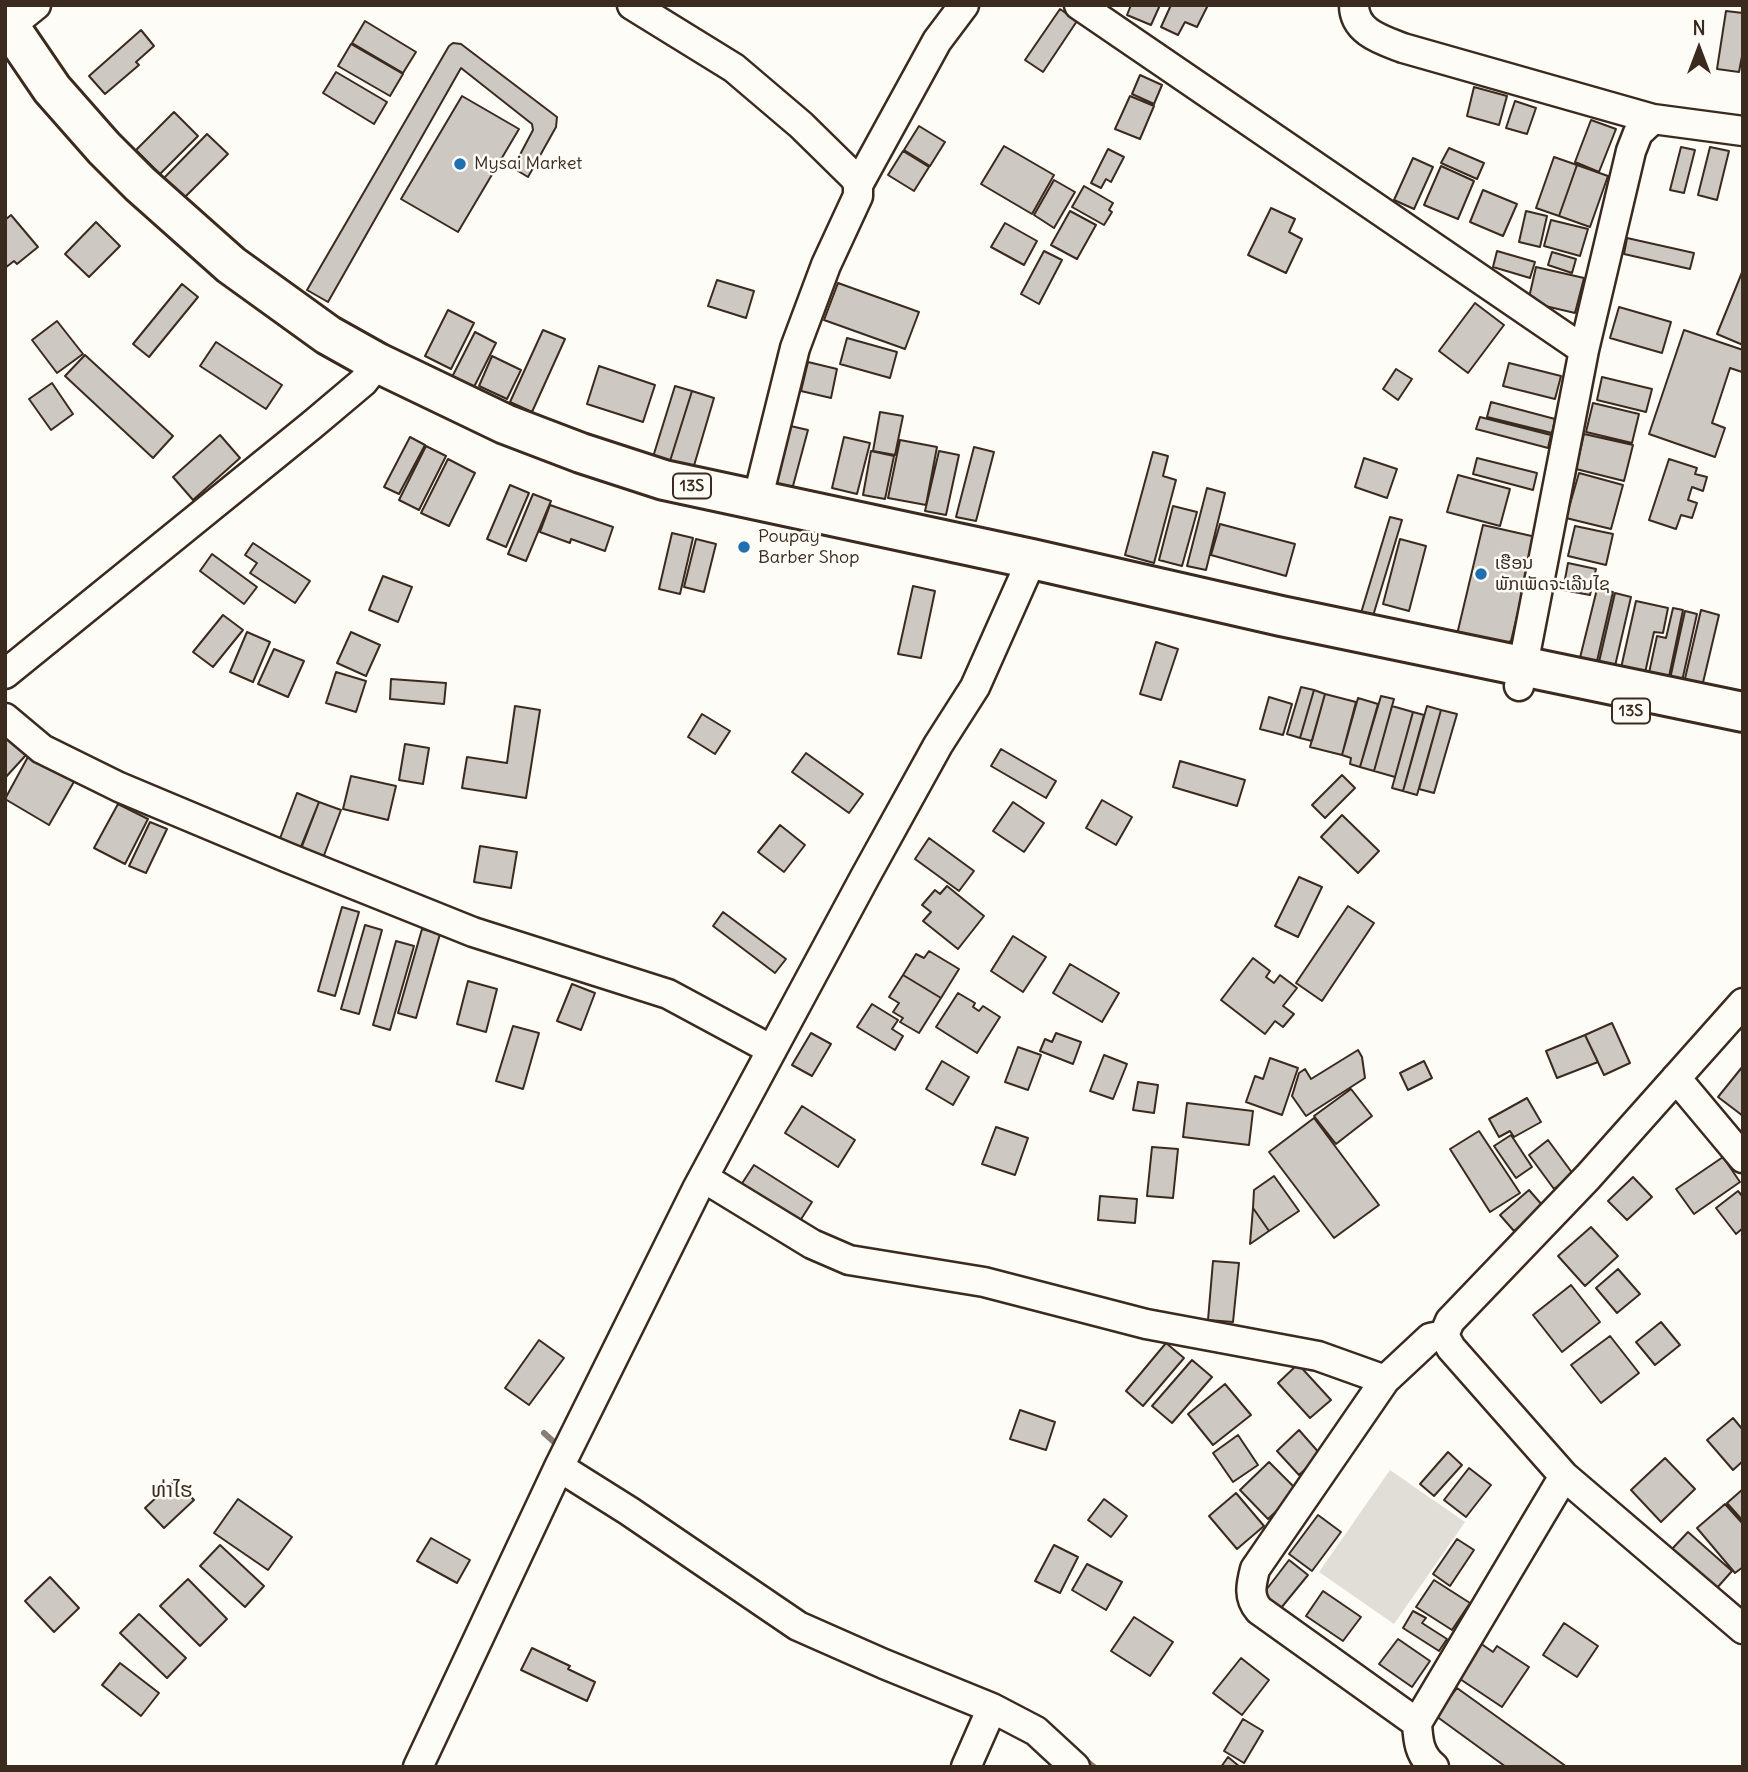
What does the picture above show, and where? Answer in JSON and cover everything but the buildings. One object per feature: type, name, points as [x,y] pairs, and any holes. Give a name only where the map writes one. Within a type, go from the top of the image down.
[{"type":"highway","name":"13S","points":[[12,28],[39,108],[84,158],[219,287],[309,352],[581,453],[664,480],[757,501],[1027,571],[1276,640],[1520,675],[1743,712]]},
{"type":"highway","name":"13S","points":[[371,373],[493,445],[570,472],[713,512],[1027,571]]},
{"type":"highway","name":"13S","points":[[1520,675],[1743,736]]},
{"type":"street","points":[[632,5],[734,68],[801,125],[855,178],[858,185],[858,196],[826,264],[795,348],[757,501]]},
{"type":"street","points":[[858,185],[937,41],[964,5]]},
{"type":"street","points":[[1079,5],[1584,350]]},
{"type":"street","points":[[1354,5],[1355,19],[1362,28],[1377,38],[1404,48],[1653,119],[1743,131]]},
{"type":"street","points":[[1520,675],[1584,350],[1631,151],[1638,133],[1653,119]]},
{"type":"street","points":[[5,674],[371,373]]},
{"type":"street","points":[[418,1767],[559,1467],[704,1178],[938,745],[975,687],[1027,571]]},
{"type":"street","points":[[5,718],[42,749],[119,787],[473,932],[668,994],[772,1051]]},
{"type":"street","points":[[1444,1335],[1450,1321],[1588,1177],[1743,1003]]},
{"type":"street","points":[[1676,1078],[1743,1158]]},
{"type":"street","points":[[704,1178],[812,1244],[849,1260],[984,1282],[1146,1324],[1318,1356],[1385,1380]]},
{"type":"street","points":[[1417,1723],[1259,1610],[1252,1602],[1250,1591],[1255,1569],[1385,1380],[1430,1338],[1444,1335]]},
{"type":"street","points":[[1444,1335],[1451,1348],[1564,1476],[1743,1629]]},
{"type":"street","points":[[559,1467],[629,1511],[798,1626],[992,1708],[1036,1731],[1075,1767]]},
{"type":"street","points":[[1426,1765],[1418,1741],[1417,1723],[1564,1476]]},
{"type":"street","points":[[966,1767],[992,1708]]},
{"type":"shaded area","points":[[1390,1470],[1465,1522],[1394,1624],[1319,1572]]},
{"type":"waterway","points":[[544,1433],[554,1442]]},
{"type":"waterway","points":[[1082,1757],[1094,1767]]},
{"type":"place","name":"Mysai Market","points":[[460,164]]},
{"type":"place","name":"Poupay Barber Shop","points":[[744,547]]},
{"type":"place","name":"ເຮືອນ ພັກເພັດຈະເລີນໄຊ","points":[[1481,574]]},
{"type":"district","name":"ທ່າໄຮ","points":[[172,1491]]}]
